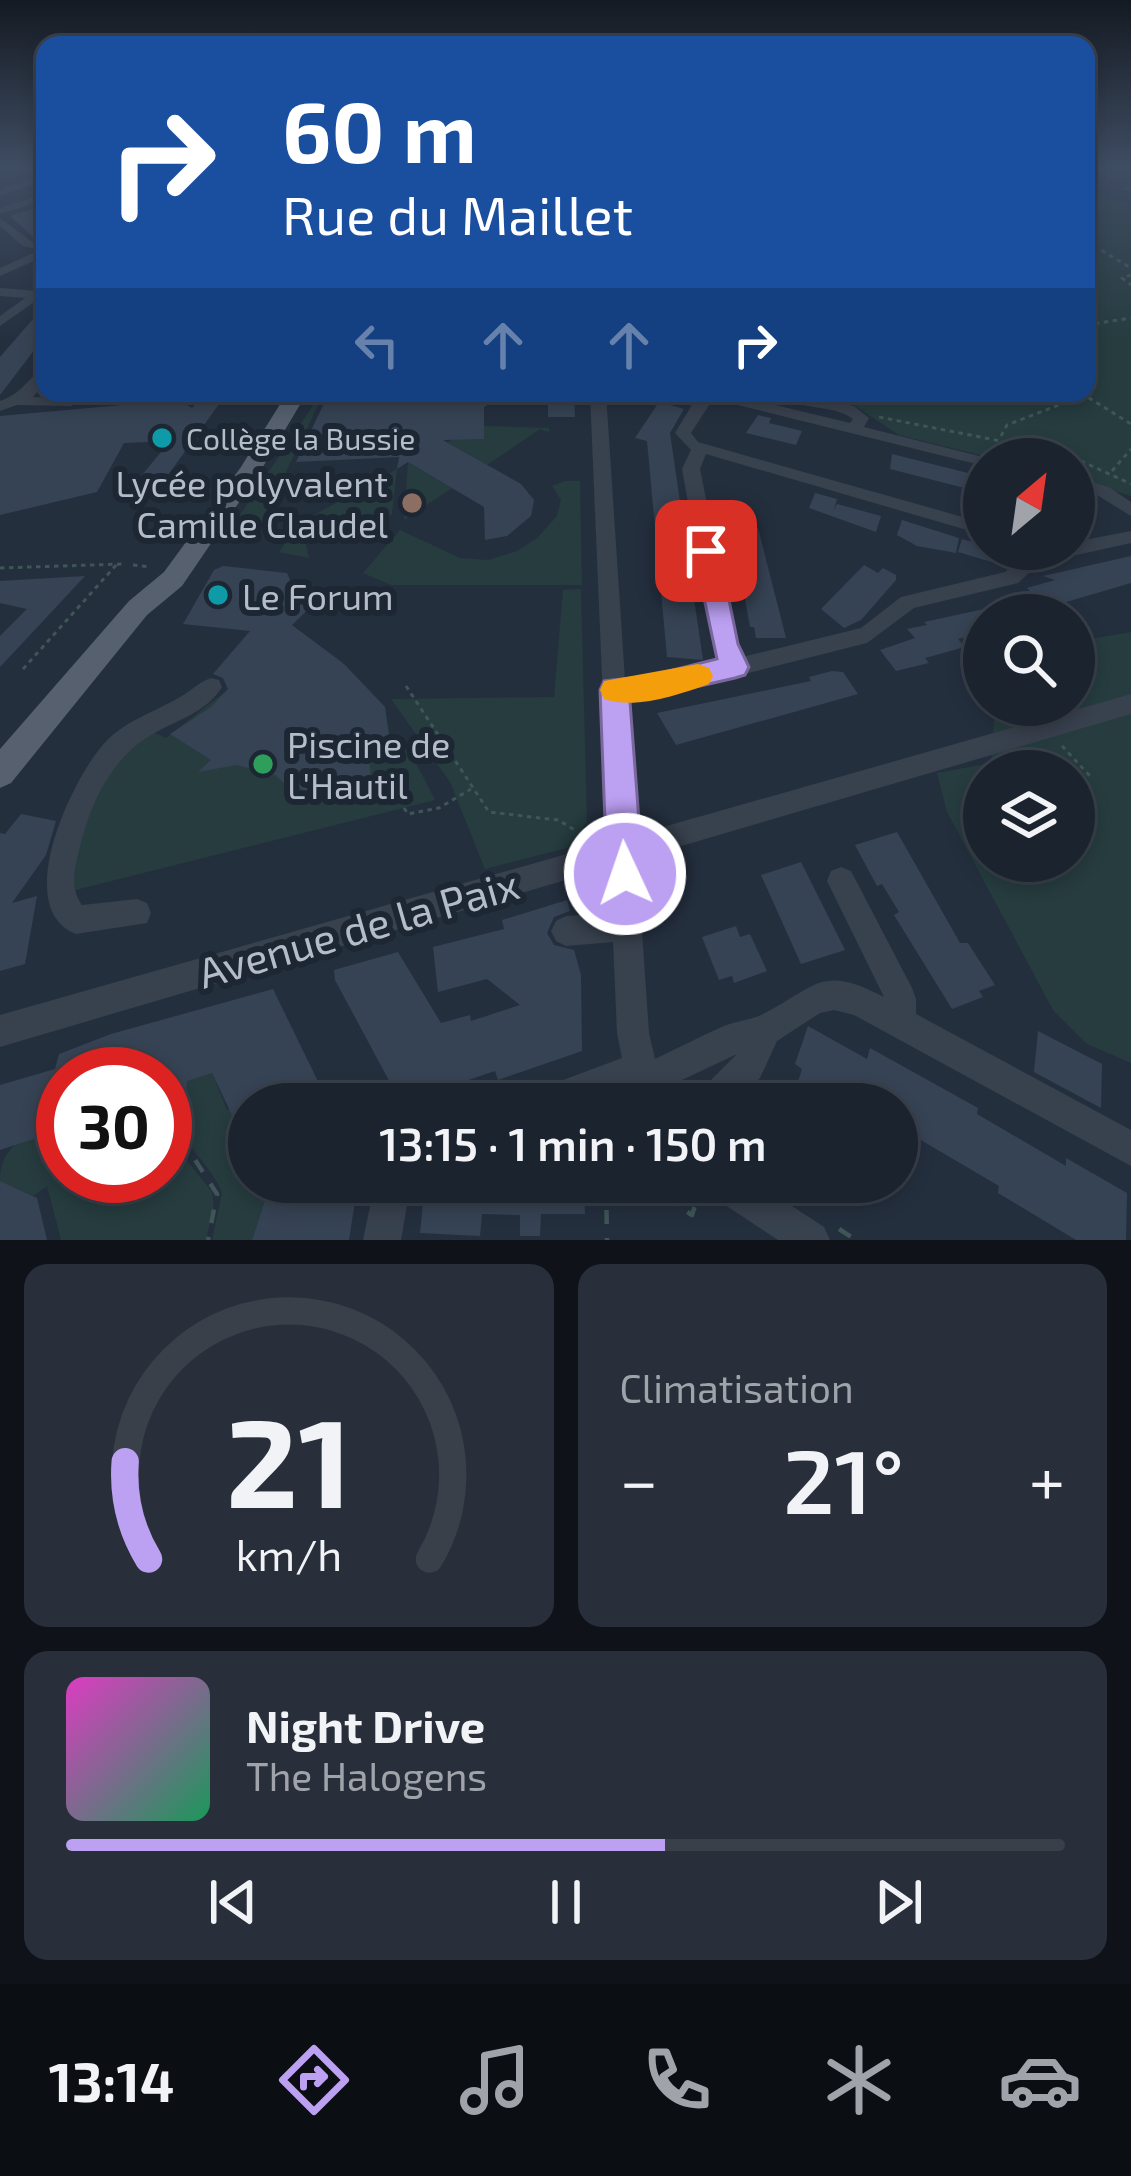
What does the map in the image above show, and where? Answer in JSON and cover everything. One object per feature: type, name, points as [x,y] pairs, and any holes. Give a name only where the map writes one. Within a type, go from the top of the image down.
[{"type":"main road","points":[[0,772],[138,608],[173,579],[292,402]]},
{"type":"street","points":[[10,227],[36,247]]},
{"type":"street","points":[[0,272],[36,256]]},
{"type":"street","points":[[27,261],[36,262]]},
{"type":"street","points":[[6,292],[36,280]]},
{"type":"street","points":[[6,292],[36,295]]},
{"type":"street","points":[[0,322],[36,298]]},
{"type":"street","points":[[18,401],[36,382]]},
{"type":"street","points":[[0,406],[36,402]]},
{"type":"street","points":[[42,402],[67,403]]},
{"type":"street","points":[[599,402],[633,1033],[647,1083]]},
{"type":"street","points":[[702,402],[683,433],[688,443],[963,523]]},
{"type":"street","points":[[742,402],[841,428],[857,420]]},
{"type":"street","points":[[798,402],[963,454]]},
{"type":"street","points":[[700,448],[691,469],[724,644],[735,667]]},
{"type":"street","points":[[1095,489],[1131,510]]},
{"type":"street","points":[[1095,545],[1131,537]]},
{"type":"street","points":[[615,690],[649,689],[868,635],[908,602],[1011,578],[1019,570]]},
{"type":"street","points":[[137,913],[76,920],[66,908],[59,891],[77,818],[105,759],[122,742],[141,727],[194,704],[211,687]]},
{"type":"street","name":"Avenue de la Paix","points":[[0,1031],[1131,704]]},
{"type":"street","points":[[841,881],[901,999],[900,1023]]},
{"type":"street","points":[[566,932],[628,927]]},
{"type":"street","points":[[649,1083],[732,1039],[766,1030],[814,998],[834,995],[860,1001],[1131,1149]]},
{"type":"street","points":[[731,1083],[748,1066],[766,1030]]},
{"type":"street","points":[[382,1240],[389,1203]]},
{"type":"street","points":[[741,1203],[811,1240]]},
{"type":"path","points":[[1095,246],[1131,268]]},
{"type":"path","points":[[1131,275],[1122,278],[1131,285]]},
{"type":"path","points":[[1095,324],[1131,318]]},
{"type":"path","points":[[1001,438],[1007,424],[1065,402]]},
{"type":"path","points":[[1095,402],[1131,424]]},
{"type":"path","points":[[857,420],[993,438]]},
{"type":"path","points":[[1110,472],[1131,449]]},
{"type":"path","points":[[1095,466],[1131,484]]},
{"type":"path","points":[[0,568],[120,563],[23,669]]},
{"type":"path","points":[[133,565],[158,568]]},
{"type":"path","points":[[406,686],[489,812],[558,820],[575,830]]},
{"type":"path","points":[[1056,740],[1065,750]]},
{"type":"path","points":[[404,808],[408,814],[439,808],[473,788]]},
{"type":"path","points":[[192,1155],[217,1194],[208,1240]]},
{"type":"path","points":[[607,1203],[608,1240]]},
{"type":"path","points":[[673,1203],[692,1215],[696,1203]]},
{"type":"green space","points":[[1095,227],[1131,227],[1131,496],[1095,485],[1095,438],[963,438],[963,451],[899,435],[849,402],[1095,402]]},
{"type":"green space","points":[[315,402],[320,402],[258,530],[232,527]]},
{"type":"green space","points":[[484,426],[549,428],[549,432],[540,429],[487,465],[447,442]]},
{"type":"green space","points":[[408,462],[452,488],[404,520]]},
{"type":"green space","points":[[397,469],[392,514],[376,523],[356,517],[328,521],[305,541],[309,558],[279,552],[298,524]]},
{"type":"green space","points":[[580,481],[582,585],[391,585],[363,573],[400,530],[460,558],[488,560],[517,551],[557,516],[561,500],[552,486]]},
{"type":"green space","points":[[581,589],[587,823],[567,848],[485,869],[450,782],[391,699],[554,697],[563,590]]},
{"type":"green space","name":"Piscine de L'Hautil","points":[[301,632],[341,661],[385,707],[392,750],[408,747],[435,800],[71,891],[75,851],[102,776],[151,731],[166,738]]},
{"type":"green space","points":[[1131,632],[1131,1063],[1087,1044],[1053,1010],[984,882],[1095,882],[1095,750],[992,750],[994,726],[1095,726],[1095,638]]},
{"type":"green space","points":[[963,768],[963,842],[947,812],[937,773]]},
{"type":"green space","points":[[212,1073],[228,1110],[228,1203],[264,1203],[252,1240],[212,1240],[222,1192],[192,1147],[192,1077]]},
{"type":"green space","points":[[36,1129],[33,1196],[0,1181],[8,1152]]},
{"type":"green space","points":[[192,1167],[212,1192],[214,1206],[206,1240],[61,1240],[51,1203],[192,1203]]},
{"type":"building","points":[[36,319],[36,348],[0,395],[0,357]]},
{"type":"building","points":[[182,402],[192,408],[197,402],[221,402],[163,482],[138,480],[170,441],[124,443],[97,492],[0,515],[0,416]]},
{"type":"building","points":[[325,402],[493,402],[484,407],[484,439],[443,440],[521,484],[534,500],[531,516],[507,536],[485,540],[484,507],[408,462],[397,469],[399,457],[296,462]]},
{"type":"building","points":[[548,402],[574,402],[575,417],[548,417]]},
{"type":"building","points":[[659,402],[684,409],[670,433],[703,660],[667,657],[647,441],[635,438]]},
{"type":"building","points":[[758,415],[771,418],[769,423],[802,431],[796,445],[746,433]]},
{"type":"building","points":[[892,454],[963,472],[963,488],[890,469]]},
{"type":"building","points":[[815,493],[837,499],[834,510],[837,504],[881,516],[876,532],[809,508]]},
{"type":"building","points":[[902,520],[959,538],[956,553],[917,546],[897,535]]},
{"type":"building","points":[[732,528],[758,528],[786,638],[756,638],[750,627]]},
{"type":"building","points":[[1131,556],[1131,583],[1094,594],[1017,594],[1055,580],[1043,576],[1095,570],[1095,564]]},
{"type":"building","points":[[864,565],[878,573],[883,568],[896,575],[896,580],[861,620],[844,628],[821,609]]},
{"type":"building","points":[[223,566],[287,573],[290,580],[328,590],[292,625],[345,665],[385,707],[391,751],[376,755],[370,765],[371,778],[302,796],[301,788],[286,785],[275,775],[237,765],[198,772],[211,760],[170,734],[211,707],[228,689],[223,678],[213,674],[250,631],[183,624],[214,570]]},
{"type":"building","points":[[85,576],[0,667],[0,636],[27,609],[0,603],[0,581]]},
{"type":"building","points":[[963,614],[963,638],[958,639],[963,648],[896,671],[880,650],[915,638],[907,629],[927,625],[924,622]]},
{"type":"building","points":[[843,672],[858,694],[676,745],[657,713],[811,681],[809,677]]},
{"type":"building","points":[[21,814],[56,821],[46,855],[12,903],[37,896],[25,964],[0,971],[0,833],[5,834]]},
{"type":"building","points":[[897,832],[960,943],[968,943],[995,985],[979,991],[983,997],[952,1009],[894,915],[899,912],[882,884],[877,886],[855,845]]},
{"type":"building","points":[[801,862],[845,950],[801,964],[761,875]]},
{"type":"building","points":[[567,900],[570,911],[554,917],[547,933],[554,945],[574,950],[581,975],[582,1051],[498,1080],[495,1071],[460,1083],[390,1083],[334,970],[398,952],[441,1023],[470,1015],[471,1021],[520,1005],[487,979],[438,992],[433,947],[504,929],[502,920]]},
{"type":"building","points":[[736,926],[740,937],[750,934],[767,971],[734,983],[732,976],[719,980],[702,937]]},
{"type":"building","points":[[273,989],[319,1083],[228,1083],[228,1107],[212,1073],[192,1079],[192,1047],[77,1047]]},
{"type":"building","points":[[808,1026],[867,1059],[870,1048],[978,1108],[977,1114],[1066,1166],[1066,1158],[1127,1193],[1126,1240],[1076,1240],[998,1193],[999,1186],[918,1138],[918,1083],[798,1083],[802,1069],[795,1064]]},
{"type":"building","points":[[1038,1031],[1102,1064],[1101,1108],[1034,1072]]},
{"type":"building","points":[[36,1075],[36,1138],[0,1150],[0,1085]]},
{"type":"building","points":[[0,1181],[36,1198],[47,1240],[0,1240]]},
{"type":"building","points":[[264,1203],[355,1203],[349,1240],[252,1240]]},
{"type":"building","points":[[423,1203],[585,1203],[585,1214],[541,1214],[540,1236],[520,1236],[520,1215],[482,1214],[480,1236],[420,1233]]},
{"type":"slow traffic","points":[[615,690],[649,689],[698,676]]},
{"type":"place","name":"Collège la Bussie","points":[[162,438]]},
{"type":"place","name":"Lycée polyvalent Camille Claudel","points":[[412,503]]},
{"type":"place","name":"Le Forum","points":[[218,595]]},
{"type":"place","name":"Piscine de L'Hautil","points":[[263,764]]},
{"type":"route","points":[[625,874],[615,690],[649,689],[735,667],[724,644],[706,551]]}]
